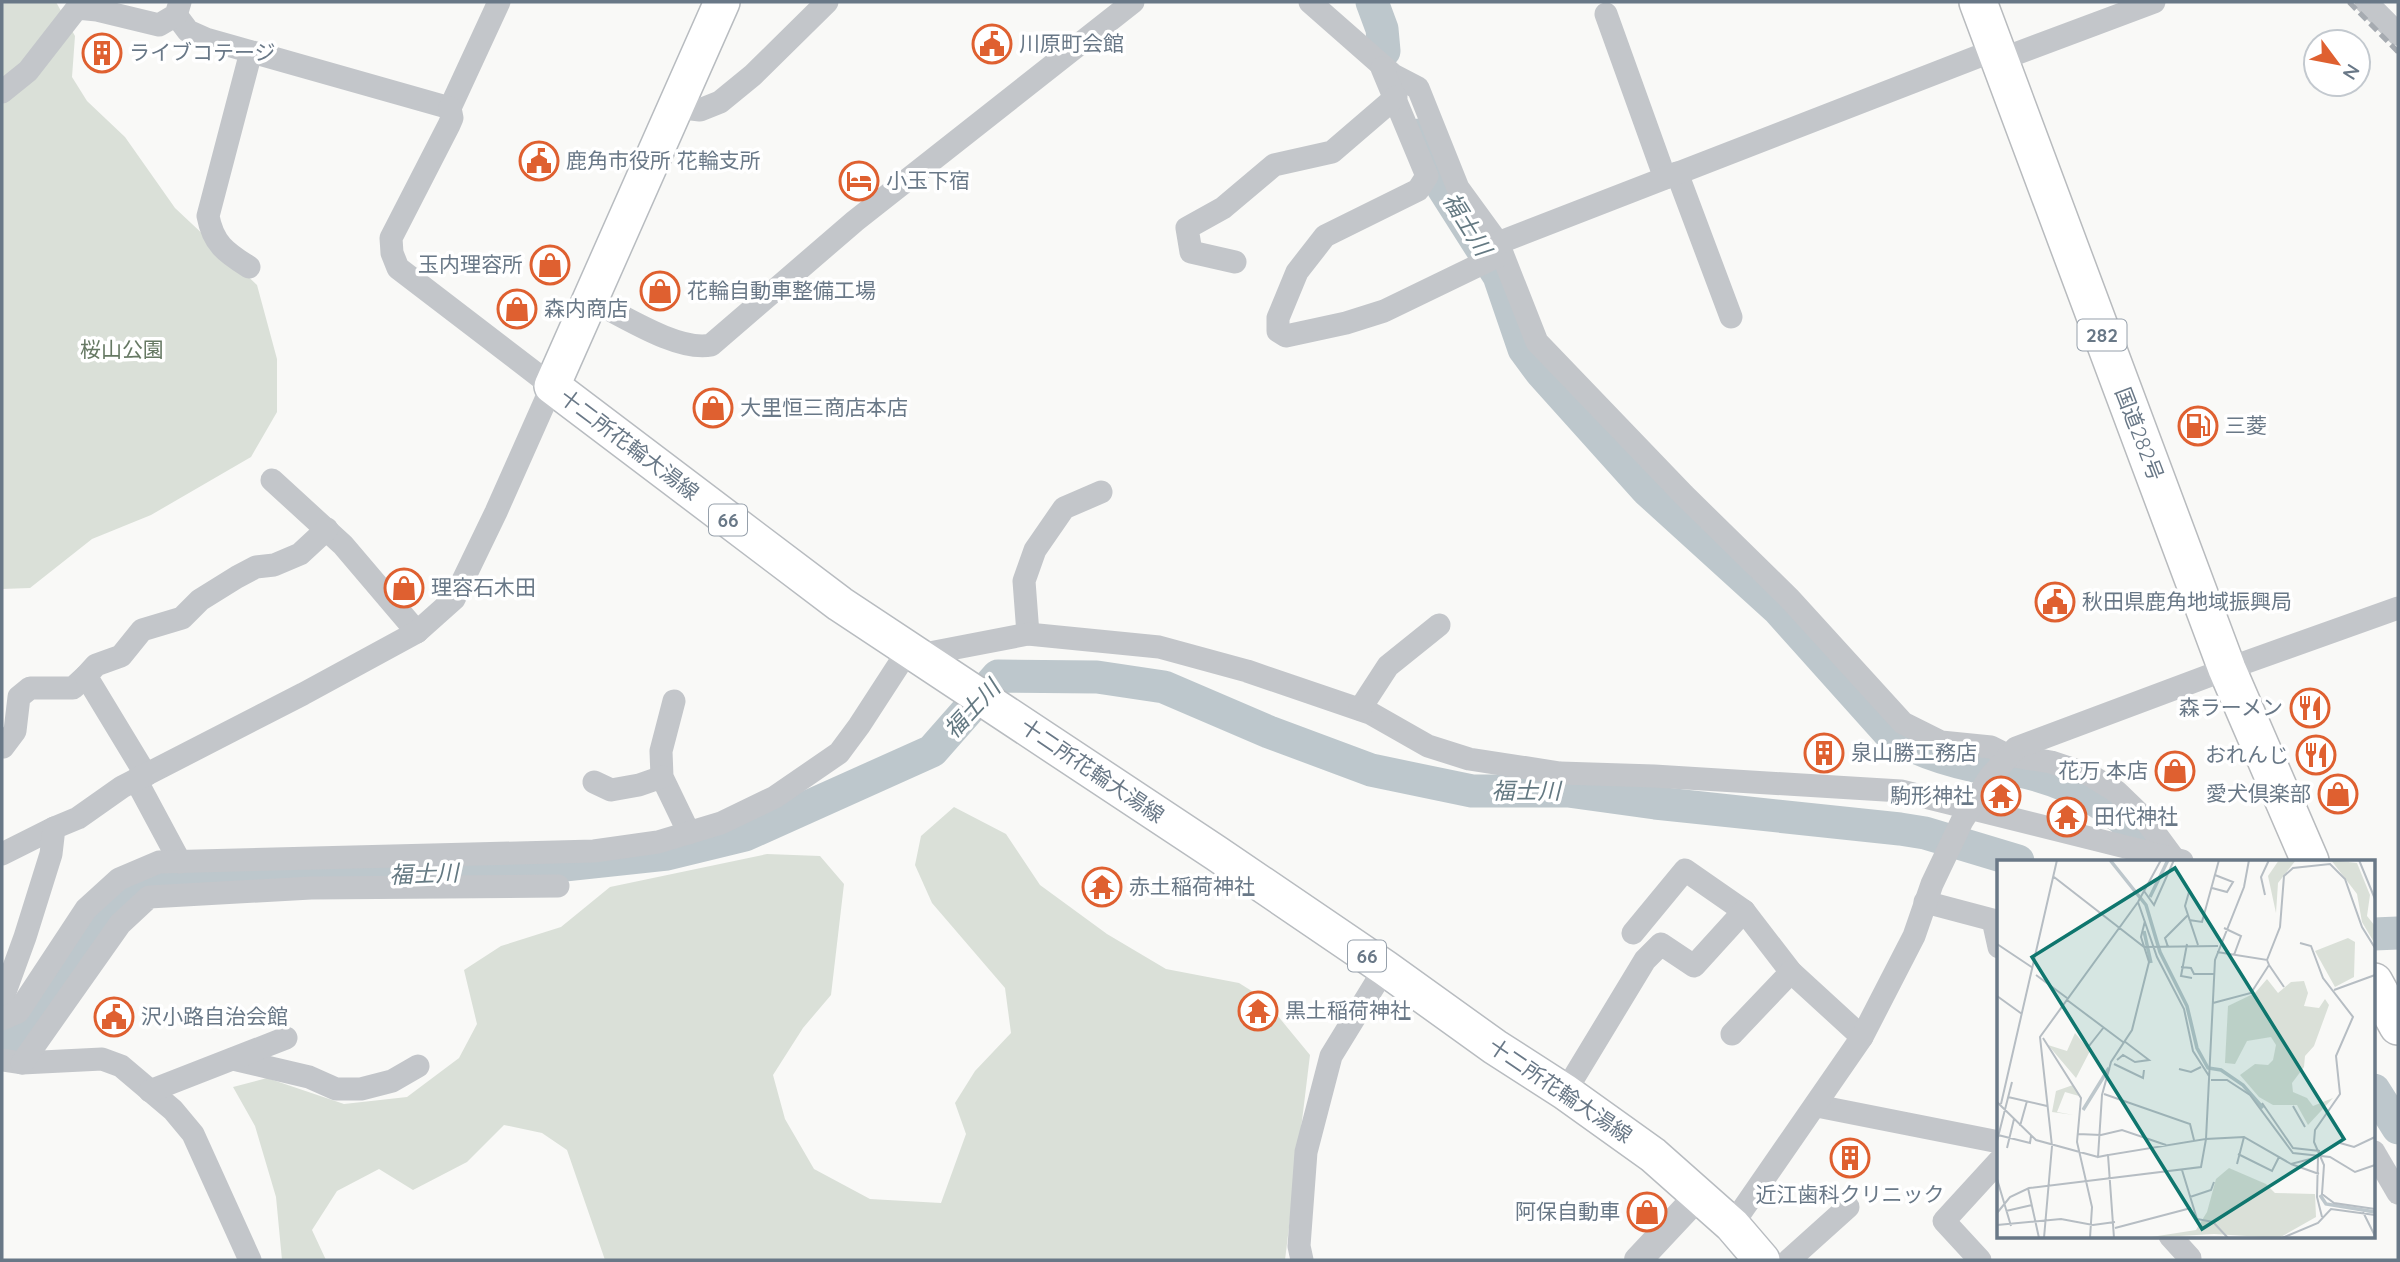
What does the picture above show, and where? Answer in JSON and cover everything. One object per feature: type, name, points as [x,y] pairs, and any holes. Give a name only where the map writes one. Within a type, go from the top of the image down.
[{"type":"highway","name":"国道282号","points":[[1978,2],[2227,669],[2310,860]]},
{"type":"highway","points":[[2376,986],[2398,1026]]},
{"type":"main road","name":"十二所花輪大湯線","points":[[722,2],[552,386],[840,604],[1385,968],[1653,1155],[1732,1225],[1762,1260]]},
{"type":"street","points":[[2,854],[78,818],[141,777],[417,632],[454,599],[552,386],[398,268],[392,253],[391,238],[449,125],[452,118],[450,108],[499,2]]},
{"type":"street","points":[[675,107],[700,110],[720,102],[753,75],[827,2]]},
{"type":"street","points":[[591,300],[681,344],[699,348],[711,345],[855,221],[1133,2]]},
{"type":"street","points":[[1310,2],[1393,75],[1418,88],[1458,188],[1500,248],[1536,342],[1684,495],[1790,599],[1903,723],[1941,742],[1991,747],[2000,765]]},
{"type":"street","points":[[1379,62],[1427,176],[1418,190],[1325,236],[1297,272],[1278,318],[1278,331],[1286,336],[1346,323],[1384,311],[1480,266],[1500,248],[1671,176],[1997,55],[2154,2]]},
{"type":"street","points":[[2366,2],[2398,34]]},
{"type":"street","points":[[2,92],[28,71],[77,9],[97,10],[159,25],[178,8],[188,32],[206,40],[450,108]]},
{"type":"street","points":[[1606,14],[1731,317]]},
{"type":"street","points":[[249,267],[212,236],[208,215],[251,52]]},
{"type":"street","points":[[1235,262],[1191,252],[1186,228],[1223,208],[1274,165],[1332,152],[1396,97]]},
{"type":"street","points":[[272,480],[344,545],[417,632]]},
{"type":"street","points":[[1028,635],[1024,582],[1035,550],[1064,508],[1101,492]]},
{"type":"street","points":[[4,747],[15,731],[19,697],[30,688],[74,688],[96,665],[121,656],[142,630],[182,618],[200,600],[256,567],[274,565],[300,554],[327,529]]},
{"type":"street","points":[[1732,1225],[1817,1107],[1862,1037],[1914,936],[1928,893],[1966,815],[2000,765],[2016,748],[2398,608]]},
{"type":"street","points":[[1360,709],[1388,666],[1439,625]]},
{"type":"street","points":[[2,1019],[18,1012],[86,909],[120,878],[159,862],[560,853],[658,842],[721,823],[775,797],[839,753],[914,652],[1028,635],[1159,648],[1247,671],[1360,709],[1428,746],[1469,759],[1560,773],[1901,791],[1966,815],[2179,860]]},
{"type":"street","points":[[86,677],[141,777],[180,862]]},
{"type":"street","points":[[674,701],[661,751],[662,777],[689,833]]},
{"type":"street","points":[[2000,765],[2052,762],[2090,775],[2117,792],[2144,818],[2179,860]]},
{"type":"street","points":[[594,782],[611,790],[662,777]]},
{"type":"street","points":[[2,1000],[51,854],[54,828]]},
{"type":"street","points":[[1633,933],[1685,870],[1744,911],[1791,972],[1862,1037]]},
{"type":"street","points":[[12,1062],[120,924],[149,897],[311,888],[558,886]]},
{"type":"street","points":[[1928,893],[1993,920],[1997,938]]},
{"type":"street","points":[[1565,1092],[1645,960],[1661,944],[1695,966],[1744,911]]},
{"type":"street","points":[[1302,1260],[1299,1247],[1306,1152],[1331,1056],[1385,968]]},
{"type":"street","points":[[1732,1034],[1791,972]]},
{"type":"street","points":[[150,1091],[286,1038]]},
{"type":"street","points":[[12,1062],[102,1059],[121,1066],[173,1110],[193,1134],[250,1260]]},
{"type":"street","points":[[233,1059],[298,1073],[336,1089],[371,1087],[392,1081],[418,1066]]},
{"type":"street","points":[[1817,1107],[1997,1143]]},
{"type":"street","points":[[2376,1155],[2398,1193]]},
{"type":"street","points":[[1980,1260],[1944,1221],[1997,1163]]},
{"type":"street","points":[[1638,1260],[1699,1195]]},
{"type":"street","points":[[1788,1260],[1848,1207]]},
{"type":"street","points":[[2172,1238],[2190,1258]]},
{"type":"green space","name":"桜山公園","points":[[2,2],[56,2],[75,36],[72,77],[87,101],[125,137],[175,208],[257,285],[277,359],[277,412],[251,457],[151,515],[92,539],[30,588],[2,589]]},
{"type":"green space","points":[[954,807],[1006,834],[1040,885],[1107,934],[1166,969],[1239,983],[1263,998],[1310,1055],[1285,1260],[605,1260],[567,1150],[542,1133],[504,1125],[467,1162],[413,1190],[379,1169],[337,1191],[312,1230],[326,1260],[282,1260],[276,1197],[255,1126],[233,1087],[267,1078],[344,1104],[407,1097],[459,1058],[477,1024],[464,970],[501,946],[561,927],[610,887],[767,854],[820,856],[844,884],[831,995],[803,1028],[773,1075],[785,1119],[814,1169],[870,1199],[941,1203],[966,1134],[955,1103],[975,1071],[1011,1033],[1005,988],[932,903],[915,865],[921,836]]},
{"type":"waterway","name":"福士川","points":[[1372,2],[1382,29],[1384,51]]},
{"type":"waterway","name":"福士川","points":[[1419,135],[1443,188],[1499,276],[1524,349],[1541,372],[1647,490],[1778,609],[1890,734],[1921,750],[1953,761],[2022,771],[2061,783],[2105,806],[2144,838]]},
{"type":"waterway","name":"福士川","points":[[2,1040],[21,1033],[43,1012],[101,914],[133,890],[166,876],[439,875],[501,872],[667,854],[745,835],[932,751],[998,676],[1097,677],[1164,687],[1269,732],[1371,770],[1472,791],[1568,791],[1900,829],[1925,833],[2015,860]]},
{"type":"waterway","points":[[2376,934],[2398,933]]},
{"type":"waterway","name":"福士川","points":[[2376,1093],[2398,1128]]},
{"type":"railway","points":[[2349,2],[2398,52]]},
{"type":"place","name":"川原町会館","points":[[992,44]]},
{"type":"place","name":"ライブコテージ","points":[[102,53]]},
{"type":"place","name":"鹿角市役所 花輪支所","points":[[539,161]]},
{"type":"place","name":"小玉下宿","points":[[859,181]]},
{"type":"place","name":"玉内理容所","points":[[550,265]]},
{"type":"place","name":"花輪自動車整備工場","points":[[660,291]]},
{"type":"place","name":"森内商店","points":[[517,309]]},
{"type":"place","name":"大里恒三商店本店","points":[[713,408]]},
{"type":"place","name":"三菱","points":[[2198,426]]},
{"type":"place","name":"理容石木田","points":[[404,588]]},
{"type":"place","name":"秋田県鹿角地域振興局","points":[[2055,602]]},
{"type":"place","name":"森ラーメン","points":[[2310,708]]},
{"type":"place","name":"泉山勝工務店","points":[[1824,753]]},
{"type":"place","name":"おれんじ","points":[[2316,755]]},
{"type":"place","name":"花万 本店","points":[[2175,771]]},
{"type":"place","name":"愛犬倶楽部","points":[[2338,794]]},
{"type":"place","name":"駒形神社","points":[[2001,796]]},
{"type":"place","name":"田代神社","points":[[2067,817]]},
{"type":"place","name":"赤土稲荷神社","points":[[1102,887]]},
{"type":"place","name":"黒土稲荷神社","points":[[1258,1011]]},
{"type":"place","name":"沢小路自治会館","points":[[114,1017]]},
{"type":"place","name":"近江歯科クリニック","points":[[1850,1158]]},
{"type":"place","name":"阿保自動車","points":[[1647,1212]]}]
